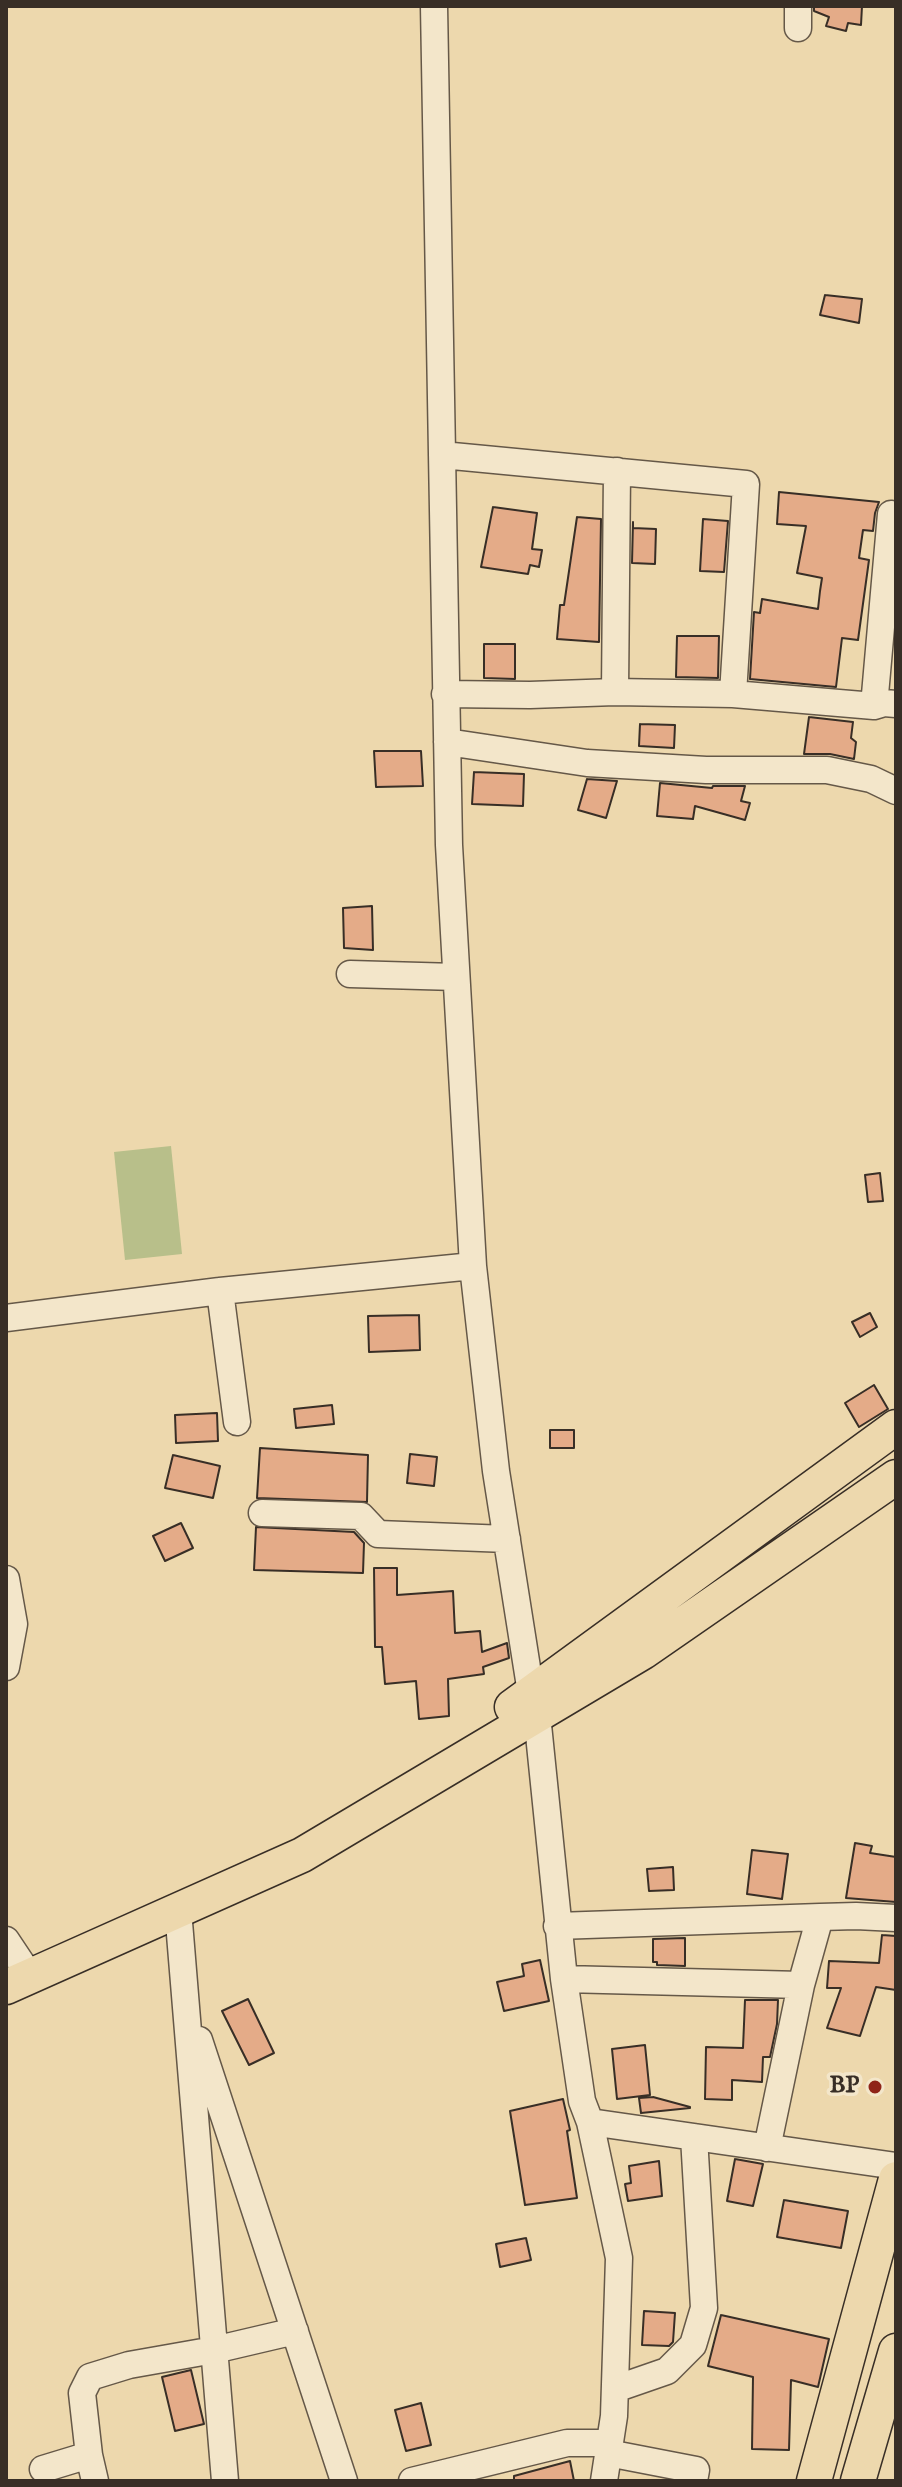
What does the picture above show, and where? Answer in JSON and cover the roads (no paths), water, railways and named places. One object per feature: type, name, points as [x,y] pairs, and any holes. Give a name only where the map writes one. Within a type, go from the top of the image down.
[{"type":"main road","points":[[18,1981],[302,1855],[534,1704],[896,1427]]},
{"type":"main road","points":[[534,1704],[643,1652],[893,1480]]},
{"type":"main road","points":[[814,2481],[896,2179]]},
{"type":"main road","points":[[858,2481],[896,2351]]},
{"type":"street","points":[[434,6],[449,845],[473,1266],[496,1471],[534,1704],[564,1979],[582,2101],[590,2122],[619,2258],[614,2416],[604,2481]]},
{"type":"street","points":[[442,455],[746,484],[733,694]]},
{"type":"street","points":[[615,692],[617,471]]},
{"type":"street","points":[[445,694],[733,694],[885,705],[891,514]]},
{"type":"street","points":[[447,742],[587,763],[706,770],[827,770],[871,779],[896,791]]},
{"type":"street","points":[[350,974],[456,977]]},
{"type":"street","points":[[6,1318],[220,1291],[473,1266]]},
{"type":"street","points":[[220,1291],[237,1422]]},
{"type":"street","points":[[262,1513],[361,1516],[378,1534],[507,1539]]},
{"type":"street","points":[[6,1579],[14,1624],[6,1667]]},
{"type":"street","points":[[178,1910],[225,2481]]},
{"type":"street","points":[[557,1926],[856,1916],[896,1918]]},
{"type":"street","points":[[767,2148],[801,1985],[820,1917]]},
{"type":"street","points":[[6,1940],[18,1981]]},
{"type":"street","points":[[564,1979],[801,1985]]},
{"type":"street","points":[[185,2000],[344,2481]]},
{"type":"street","points":[[590,2122],[896,2166]]},
{"type":"street","points":[[615,2389],[667,2371],[693,2345],[704,2308],[694,2137]]},
{"type":"street","points":[[95,2481],[82,2393],[90,2377],[129,2365],[295,2331]]},
{"type":"street","points":[[412,2481],[567,2443],[608,2448],[696,2470],[694,2481]]},
{"type":"street","points":[[43,2469],[89,2455]]},
{"type":"place","name":"BP","points":[[875,2087]]}]
